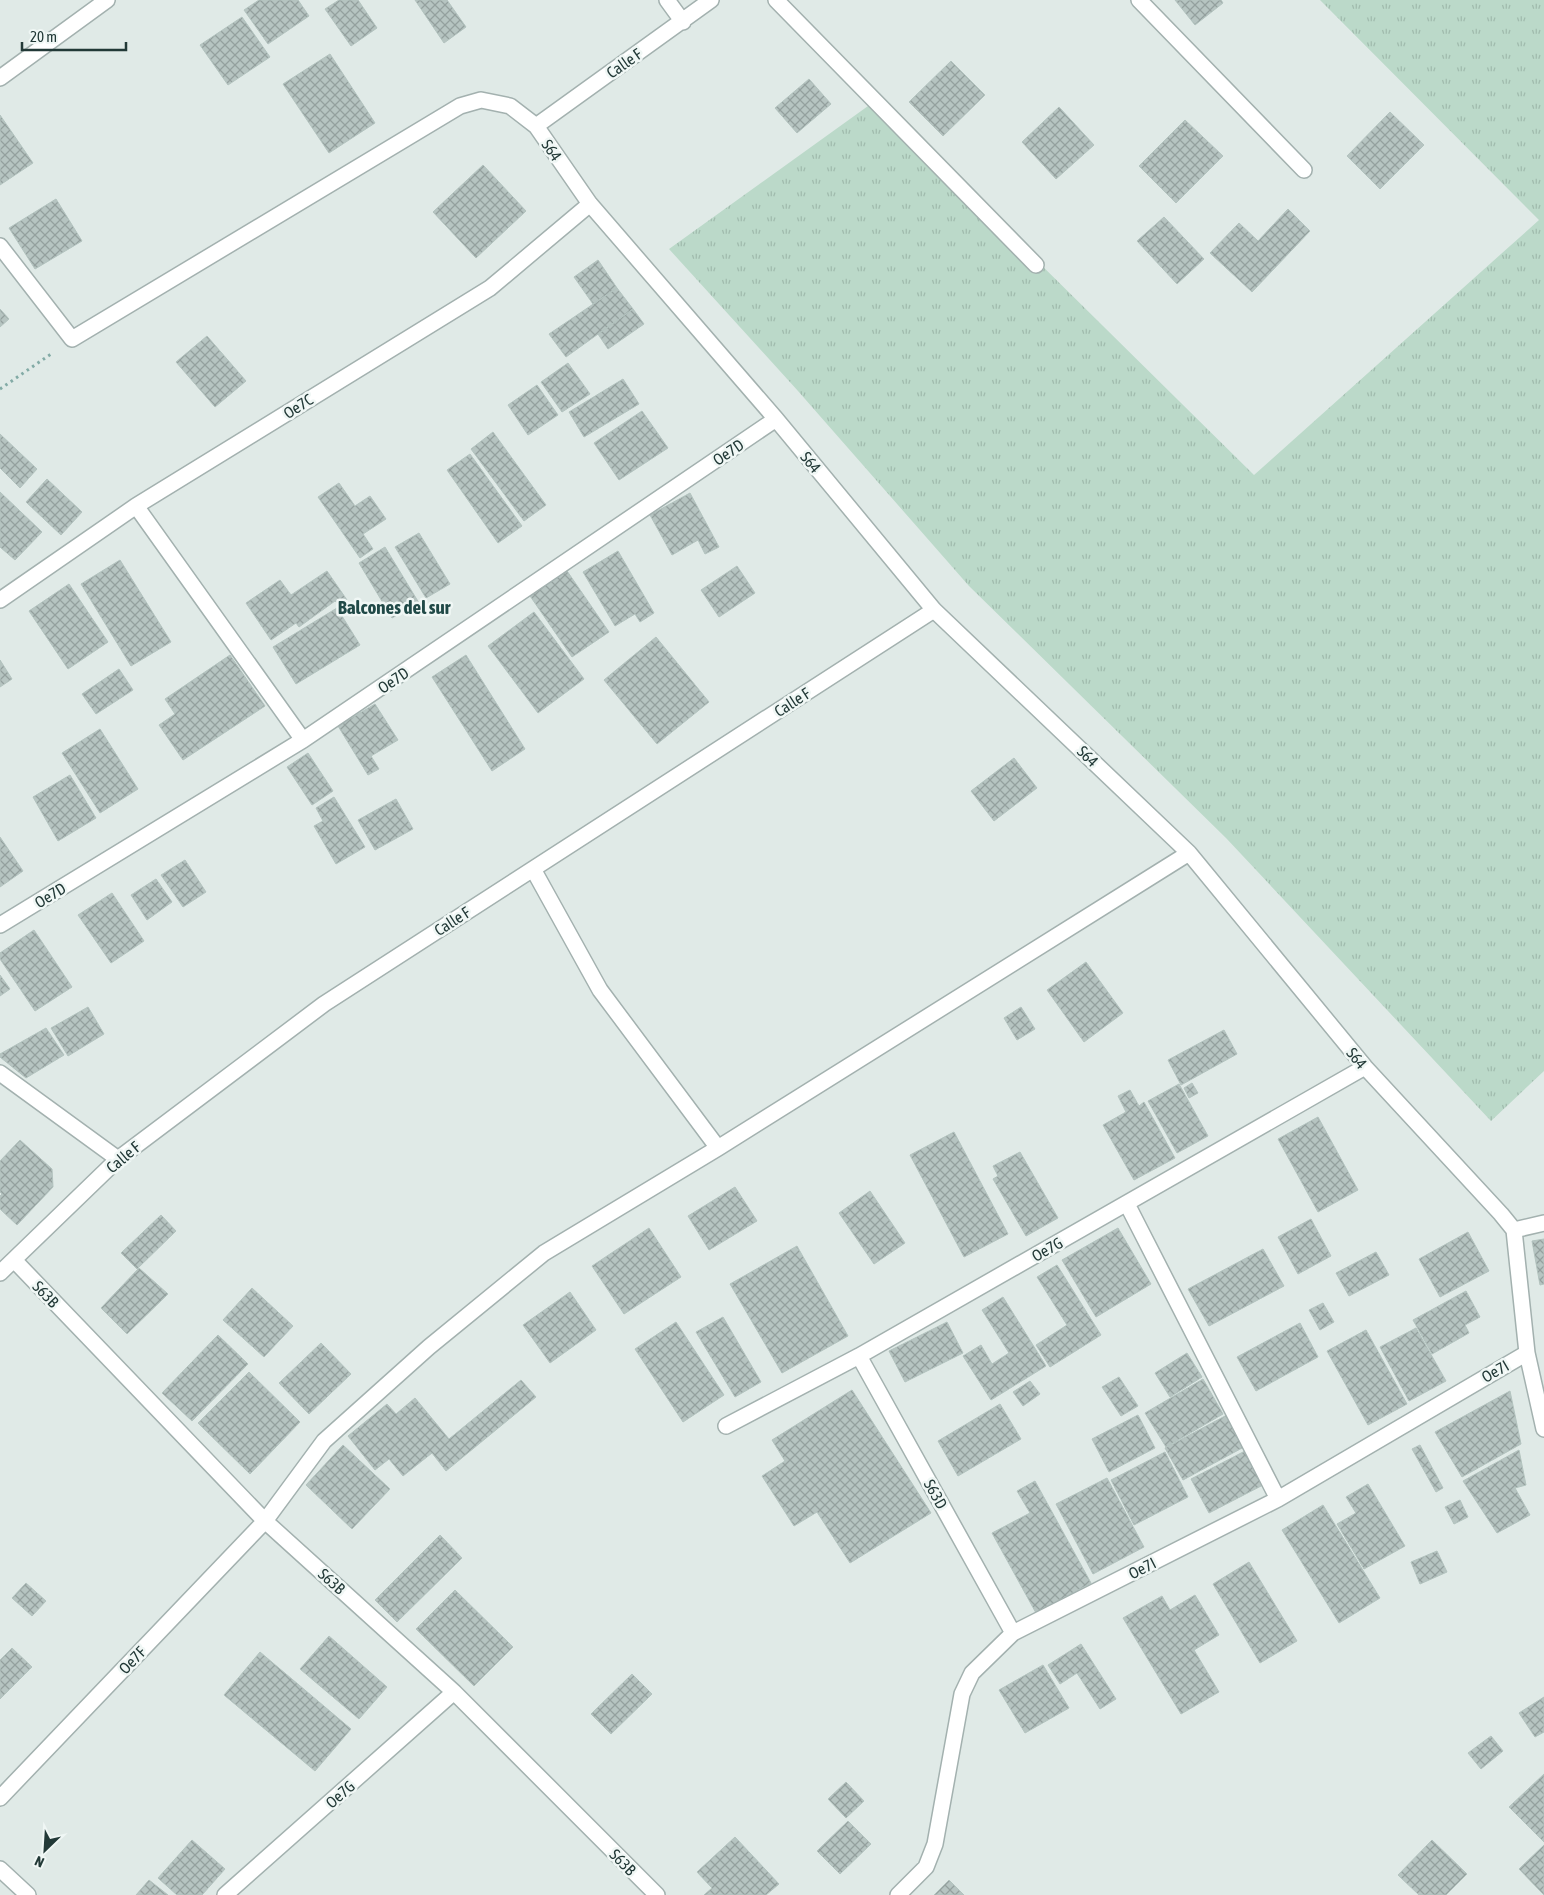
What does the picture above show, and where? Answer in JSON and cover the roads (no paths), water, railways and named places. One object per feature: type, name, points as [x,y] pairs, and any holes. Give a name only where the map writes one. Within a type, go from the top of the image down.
[{"type":"street","points":[[0,78],[107,0]]},
{"type":"street","points":[[668,0],[682,22]]},
{"type":"street","name":"Calle F","points":[[536,126],[711,0]]},
{"type":"street","points":[[776,0],[1036,265]]},
{"type":"street","points":[[1139,0],[1304,170]]},
{"type":"street","name":"S64","points":[[0,246],[72,339],[460,106],[481,100],[510,106],[536,126],[590,204],[776,420],[934,610],[1189,853],[1364,1067],[1514,1230]]},
{"type":"street","name":"Oe7C","points":[[0,600],[136,506],[490,288],[590,204]]},
{"type":"street","name":"Oe7D","points":[[0,925],[303,740],[776,420]]},
{"type":"street","points":[[136,506],[303,740]]},
{"type":"street","name":"Calle F","points":[[0,1273],[118,1159],[324,1004],[934,610]]},
{"type":"street","name":"Oe7F","points":[[0,1798],[265,1521],[324,1441],[429,1347],[544,1252],[718,1148],[1189,853]]},
{"type":"street","points":[[533,869],[600,990],[718,1148]]},
{"type":"street","name":"Oe7G","points":[[726,1426],[859,1356],[1364,1067]]},
{"type":"street","points":[[0,1073],[118,1159]]},
{"type":"street","points":[[1127,1204],[1278,1499]]},
{"type":"street","points":[[1544,1223],[1514,1230],[1527,1352],[1544,1429]]},
{"type":"street","name":"S63B","points":[[14,1260],[265,1521],[454,1692],[657,1895]]},
{"type":"street","name":"Oe7I","points":[[898,1895],[926,1867],[935,1844],[962,1694],[972,1673],[1013,1633],[1278,1499],[1527,1352]]},
{"type":"street","name":"S63D","points":[[859,1356],[1013,1633]]},
{"type":"street","name":"Oe7G","points":[[225,1895],[454,1692]]},
{"type":"street","points":[[0,1869],[28,1895]]},
{"type":"district","name":"Balcones del sur","points":[[394,607]]}]
